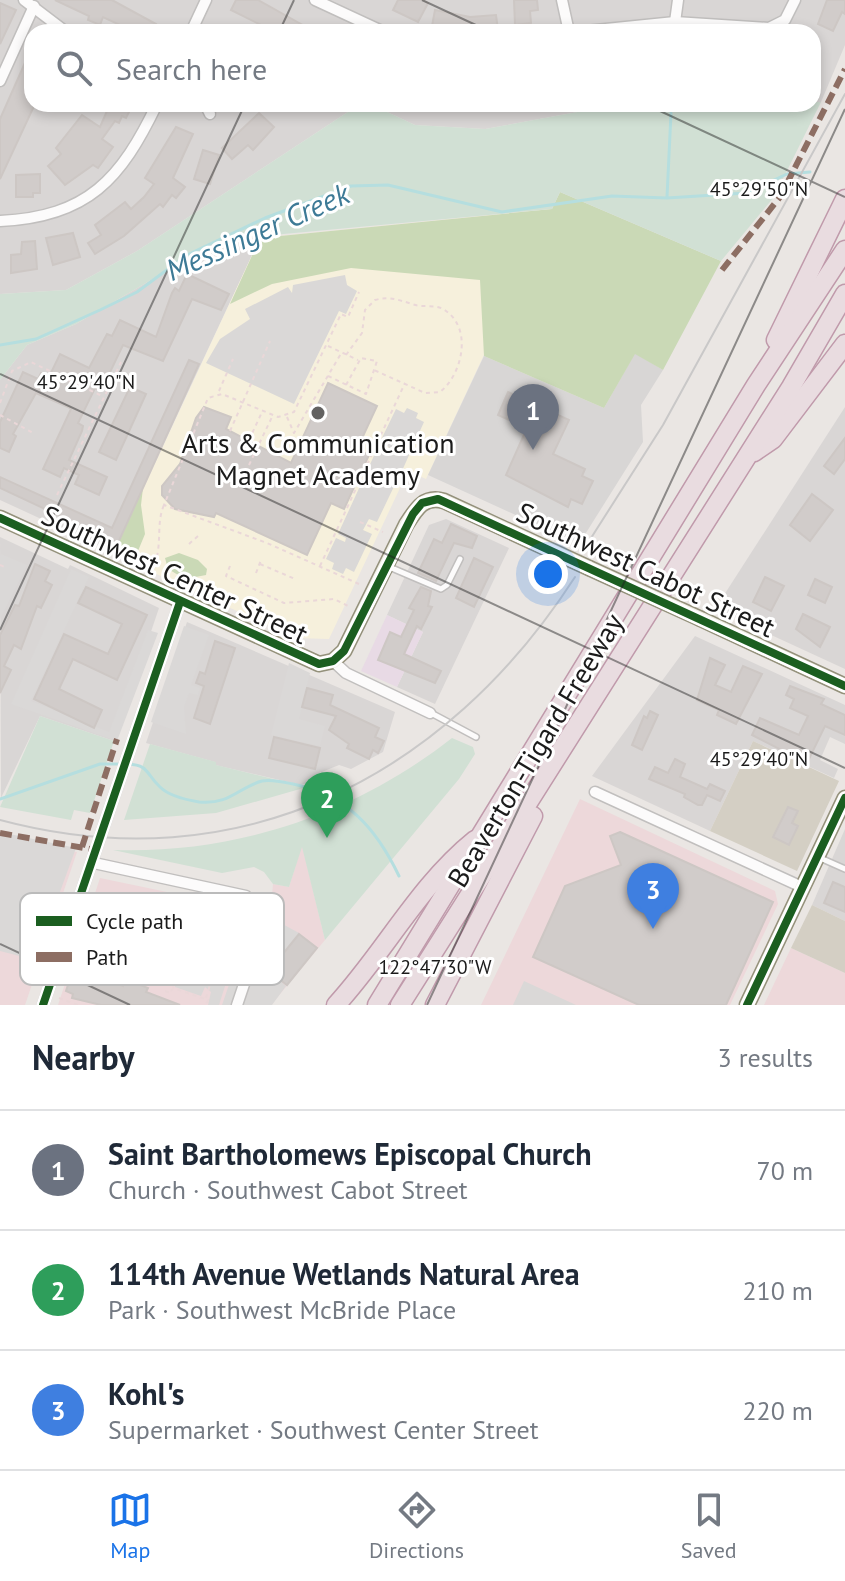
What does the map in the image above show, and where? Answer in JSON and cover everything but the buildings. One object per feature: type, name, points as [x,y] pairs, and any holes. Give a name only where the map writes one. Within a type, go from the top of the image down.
[{"type":"highway","points":[[756,385],[796,294],[845,199]]},
{"type":"highway","name":"Beaverton-Tigard Freeway","points":[[377,1005],[487,831],[756,385],[845,250]]},
{"type":"highway","name":"Beaverton-Tigard Freeway","points":[[400,1005],[748,456],[845,294]]},
{"type":"highway","points":[[748,456],[773,439],[845,344]]},
{"type":"highway","points":[[435,1005],[514,850],[571,749],[580,720]]},
{"type":"highway","points":[[336,1005],[368,969],[450,860],[487,831]]},
{"type":"street","points":[[195,24],[206,0]]},
{"type":"street","points":[[315,0],[367,24]]},
{"type":"street","points":[[562,0],[567,24]]},
{"type":"street","points":[[675,22],[678,0]]},
{"type":"street","points":[[777,24],[785,20],[795,0]]},
{"type":"street","points":[[0,81],[29,3],[56,24]]},
{"type":"street","points":[[655,24],[706,24]]},
{"type":"street","points":[[0,221],[52,213],[73,206],[105,186],[128,160],[153,112]]},
{"type":"street","name":"Southwest Cabot Street","points":[[387,565],[413,514],[427,501],[444,501],[845,686]]},
{"type":"street","name":"Southwest Center Street","points":[[0,518],[309,661],[319,664],[333,661],[346,673],[430,713]]},
{"type":"street","points":[[333,661],[344,651],[387,565]]},
{"type":"street","points":[[83,893],[180,602]]},
{"type":"street","points":[[595,792],[802,887]]},
{"type":"street","points":[[747,1005],[845,798]]},
{"type":"street","points":[[94,863],[232,893]]},
{"type":"street","points":[[43,1005],[50,985]]},
{"type":"street","points":[[237,1005],[244,985]]},
{"type":"lane","points":[[387,565],[441,589],[447,585],[460,559]]},
{"type":"lane","points":[[430,713],[476,737]]},
{"type":"lane","points":[[817,856],[845,869]]},
{"type":"path","points":[[218,393],[272,416],[286,416],[299,404],[341,314],[348,317],[359,292]]},
{"type":"path","points":[[346,355],[362,333],[365,310],[371,302],[392,298],[416,306],[443,308],[454,320],[461,342],[456,375],[434,395],[374,370]]},
{"type":"path","points":[[230,431],[270,341]]},
{"type":"path","points":[[327,345],[359,361]]},
{"type":"path","points":[[286,416],[294,433],[342,352]]},
{"type":"path","points":[[328,376],[346,385],[366,394],[377,361],[361,358],[346,385]]},
{"type":"path","points":[[151,573],[161,547],[159,516],[206,401],[218,393],[233,359]]},
{"type":"path","points":[[0,403],[12,371],[31,362],[102,396]]},
{"type":"path","points":[[57,495],[121,362]]},
{"type":"path","points":[[320,567],[405,383]]},
{"type":"path","points":[[249,440],[262,412]]},
{"type":"path","points":[[0,415],[35,434]]},
{"type":"path","points":[[249,465],[272,416]]},
{"type":"path","points":[[164,505],[267,543],[359,584]]},
{"type":"path","points":[[360,522],[383,532]]},
{"type":"path","points":[[189,544],[198,536]]},
{"type":"path","points":[[256,573],[260,562],[295,579]]},
{"type":"path","points":[[0,565],[7,568]]},
{"type":"path","points":[[230,566],[226,576],[281,602],[334,599],[348,606]]},
{"type":"path","points":[[165,991],[171,993],[174,985]]},
{"type":"path","points":[[206,1005],[210,985]]},
{"type":"path","points":[[173,988],[206,999]]},
{"type":"path","points":[[59,998],[78,1005]]},
{"type":"shaded area","points":[[0,0],[845,0],[845,45],[821,102],[821,24],[24,24],[24,112],[348,112],[137,251],[66,290],[0,294]]},
{"type":"shaded area","points":[[387,112],[577,112],[485,129],[415,125]]},
{"type":"shaded area","name":"Arts & Communication Magnet Academy","points":[[552,209],[426,479],[408,471],[329,639],[296,638],[113,554],[260,238]]},
{"type":"shaded area","points":[[260,238],[113,552],[0,500],[0,380],[27,345],[76,324],[219,240]]},
{"type":"shaded area","points":[[345,275],[347,285],[357,291],[346,314],[339,311],[294,404],[206,363],[220,339],[250,319],[245,309],[288,287],[292,293],[293,285]]},
{"type":"shaded area","points":[[635,353],[663,370],[641,405],[643,442],[579,544],[428,475],[484,356],[604,408]]},
{"type":"shaded area","points":[[845,407],[845,669],[715,609]]},
{"type":"shaded area","points":[[407,408],[418,413],[416,418],[424,422],[401,473],[392,469],[391,472],[399,476],[377,522],[369,519],[363,530],[372,534],[354,572],[346,568],[343,574],[332,569],[334,563],[326,559],[336,538],[345,542],[346,538],[338,534],[378,447],[387,451],[389,447],[380,442],[396,409],[404,413]]},
{"type":"shaded area","points":[[446,519],[509,548],[435,704],[397,687],[423,632],[387,615],[429,525]]},
{"type":"shaded area","points":[[0,537],[68,569],[70,565],[159,608],[114,741],[40,716],[1,798]]},
{"type":"shaded area","points":[[0,556],[27,565],[0,619]]},
{"type":"shaded area","points":[[71,569],[89,577],[31,701],[109,732],[148,630],[158,633],[117,741],[11,704]]},
{"type":"shaded area","points":[[387,615],[423,632],[397,687],[361,671]]},
{"type":"shaded area","points":[[187,622],[395,712],[383,752],[351,769],[339,765],[301,785],[215,765],[215,762],[146,743]]},
{"type":"shaded area","points":[[184,626],[209,635],[191,685],[200,688],[198,695],[189,693],[184,707],[186,734],[151,722]]},
{"type":"shaded area","points":[[695,636],[845,705],[845,744],[830,737],[820,760],[838,769],[834,778],[753,741],[710,831],[592,776]]},
{"type":"shaded area","points":[[289,663],[310,673],[299,719],[325,726],[320,746],[271,735]]},
{"type":"shaded area","points":[[753,741],[839,781],[797,871],[710,831]]},
{"type":"shaded area","points":[[580,799],[775,891],[778,904],[730,1005],[481,1005]]},
{"type":"shaded area","points":[[845,829],[845,921],[812,905]]},
{"type":"shaded area","points":[[0,832],[76,848],[60,893],[20,893],[20,956],[0,951]]},
{"type":"shaded area","points":[[0,837],[77,852],[63,893],[20,893],[20,985],[32,985],[25,1005],[0,1005]]},
{"type":"shaded area","points":[[302,845],[325,940],[271,1005],[58,1005],[65,985],[284,985],[284,893],[272,893],[273,884],[289,887]]},
{"type":"shaded area","points":[[100,878],[172,893],[95,893]]},
{"type":"shaded area","points":[[812,905],[845,921],[845,973],[791,948]]},
{"type":"shaded area","points":[[284,925],[299,933],[284,952]]},
{"type":"shaded area","points":[[791,948],[845,973],[845,1005],[764,1005]]},
{"type":"shaded area","points":[[524,981],[576,1005],[513,1005]]},
{"type":"shaded area","points":[[225,985],[219,1005],[208,1005],[211,992],[205,987],[201,996],[175,987]]},
{"type":"shaded area","points":[[229,985],[286,986],[272,1005],[222,1005]]},
{"type":"green space","points":[[348,112],[387,112],[415,125],[485,129],[577,112],[816,112],[774,197],[721,261],[560,192],[552,209],[219,240],[76,324],[27,345],[0,380],[0,294],[66,290],[137,251]]},
{"type":"green space","points":[[560,192],[721,261],[663,370],[635,354],[604,408],[484,356],[480,280],[351,268],[272,284],[230,304],[260,238],[552,209]]},
{"type":"green space","points":[[143,488],[141,505],[145,534],[133,563],[113,554]]},
{"type":"green space","points":[[179,553],[198,560],[207,569],[206,575],[185,579],[168,569],[165,558]]},
{"type":"green space","points":[[40,716],[114,741],[90,813],[74,810],[71,820],[0,807]]},
{"type":"green space","points":[[452,738],[473,747],[475,754],[459,779],[325,940],[302,847],[289,887],[273,884],[264,872],[254,867],[222,873],[113,850],[205,845],[293,824],[376,788]]},
{"type":"green space","points":[[150,744],[216,762],[216,765],[307,787],[216,813],[124,820]]},
{"type":"waterway","points":[[667,197],[671,113]]},
{"type":"waterway","name":"Messinger Creek","points":[[0,345],[36,339],[137,292],[187,255],[265,218],[351,186],[388,185],[502,212],[612,196],[667,198],[746,193],[787,174],[810,172]]},
{"type":"waterway","points":[[0,799],[100,764],[121,764]]},
{"type":"waterway","points":[[128,764],[144,768],[168,793],[199,802],[219,801],[266,780],[312,789],[329,796],[358,816],[370,829],[399,876]]},
{"type":"tram line","points":[[584,549],[663,425],[845,94]]},
{"type":"tram line","points":[[0,820],[88,836],[173,837],[253,824],[329,798],[399,759],[464,708],[523,647],[575,577]]},
{"type":"marked path","points":[[722,270],[780,197],[845,69]]},
{"type":"marked path","points":[[82,847],[117,739]]},
{"type":"marked path","points":[[0,833],[90,849]]},
{"type":"cycle path","points":[[0,518],[319,664],[333,661],[344,651],[413,514],[422,503],[438,499],[845,686]]},
{"type":"cycle path","points":[[81,893],[180,602]]},
{"type":"cycle path","points":[[747,1005],[845,798]]},
{"type":"cycle path","points":[[43,1005],[50,985]]},
{"type":"place","name":"Arts & Communication Magnet Academy","points":[[318,413]]},
{"type":"place","name":"Saint Bartholomews Episcopal Church","points":[[533,450]]},
{"type":"place","name":"114th Avenue Wetlands Natural Area","points":[[327,838]]},
{"type":"place","name":"Kohl's","points":[[653,929]]}]
